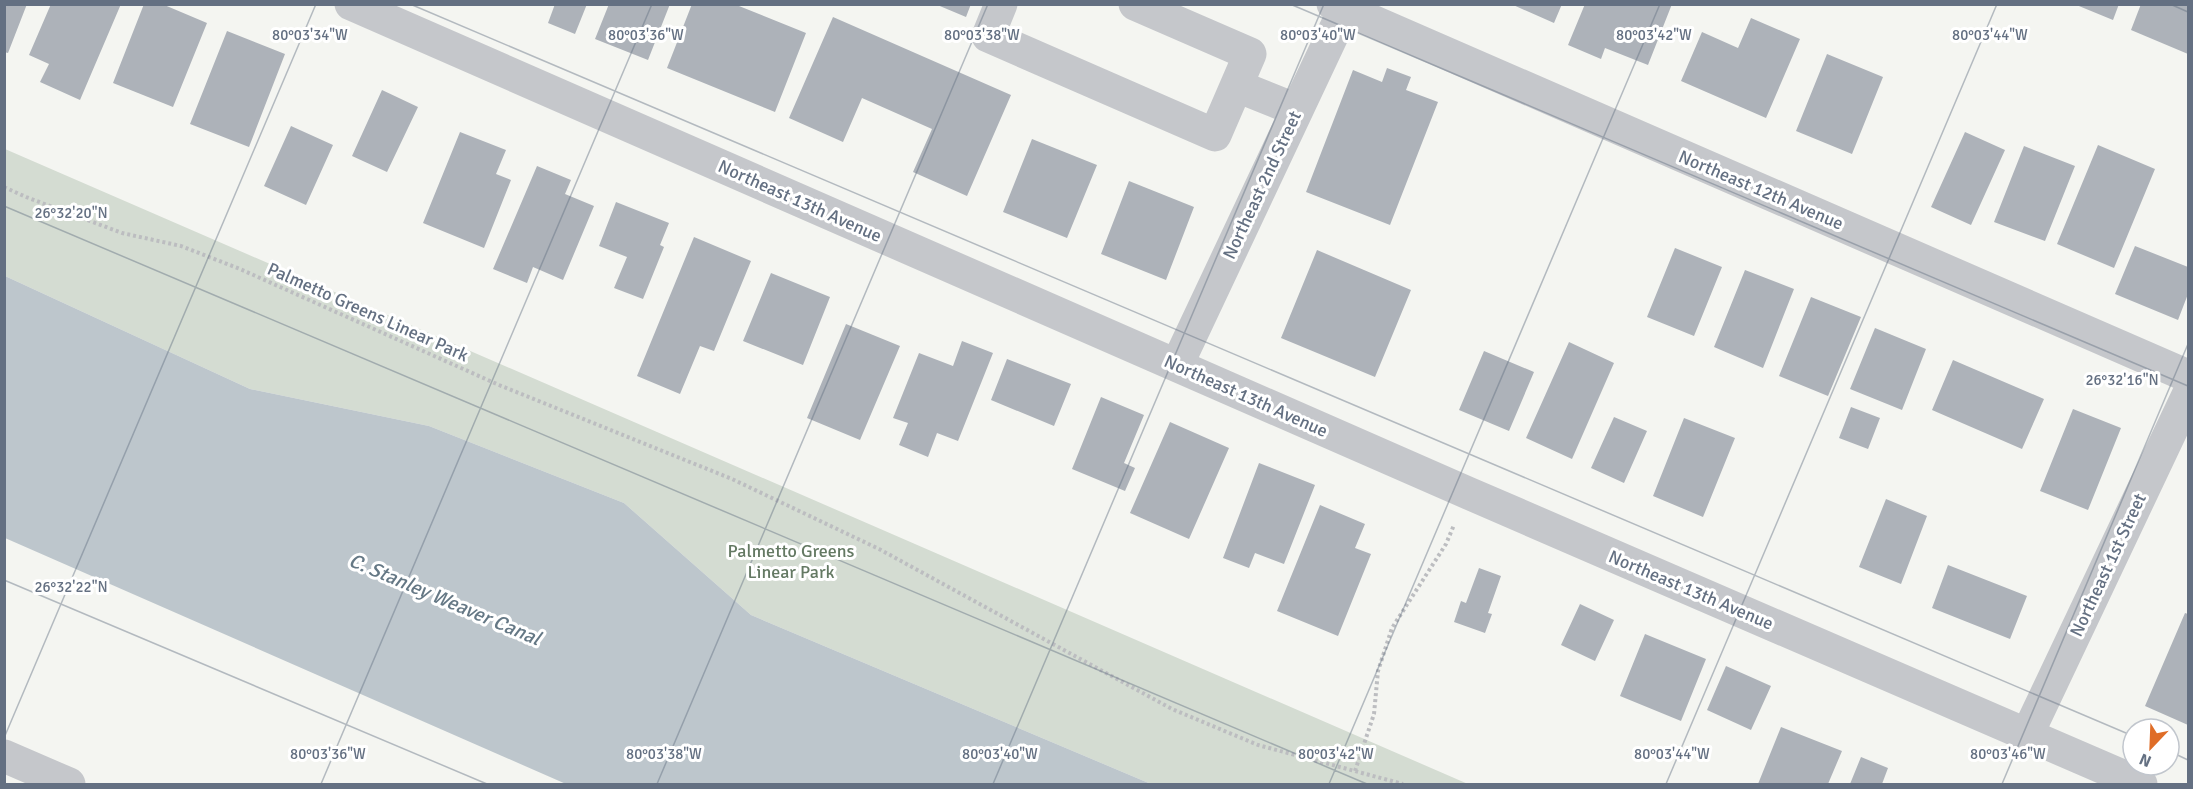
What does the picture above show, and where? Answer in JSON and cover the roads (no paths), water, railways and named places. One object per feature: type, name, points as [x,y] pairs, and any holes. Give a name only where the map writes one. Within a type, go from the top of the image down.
[{"type":"street","name":"Northeast 13th Avenue","points":[[351,4],[1468,493],[2141,784]]},
{"type":"street","points":[[1002,4],[988,36],[1215,135],[1250,54],[1135,4]]},
{"type":"street","name":"Northeast 2nd Street","points":[[1177,365],[1297,110],[1341,6]]},
{"type":"street","name":"Northeast 12th Avenue","points":[[1341,6],[2188,376]]},
{"type":"street","points":[[1237,86],[1297,110]]},
{"type":"street","name":"Northeast 1st Street","points":[[2027,735],[2188,396]]},
{"type":"street","points":[[4,756],[69,784]]},
{"type":"water","name":"C. Stanley Weaver Canal","points":[[5,276],[250,389],[429,426],[624,503],[751,615],[1151,784],[566,784],[5,538]]},
{"type":"park label","name":"Palmetto Greens Linear Park","points":[[791,561]]}]
